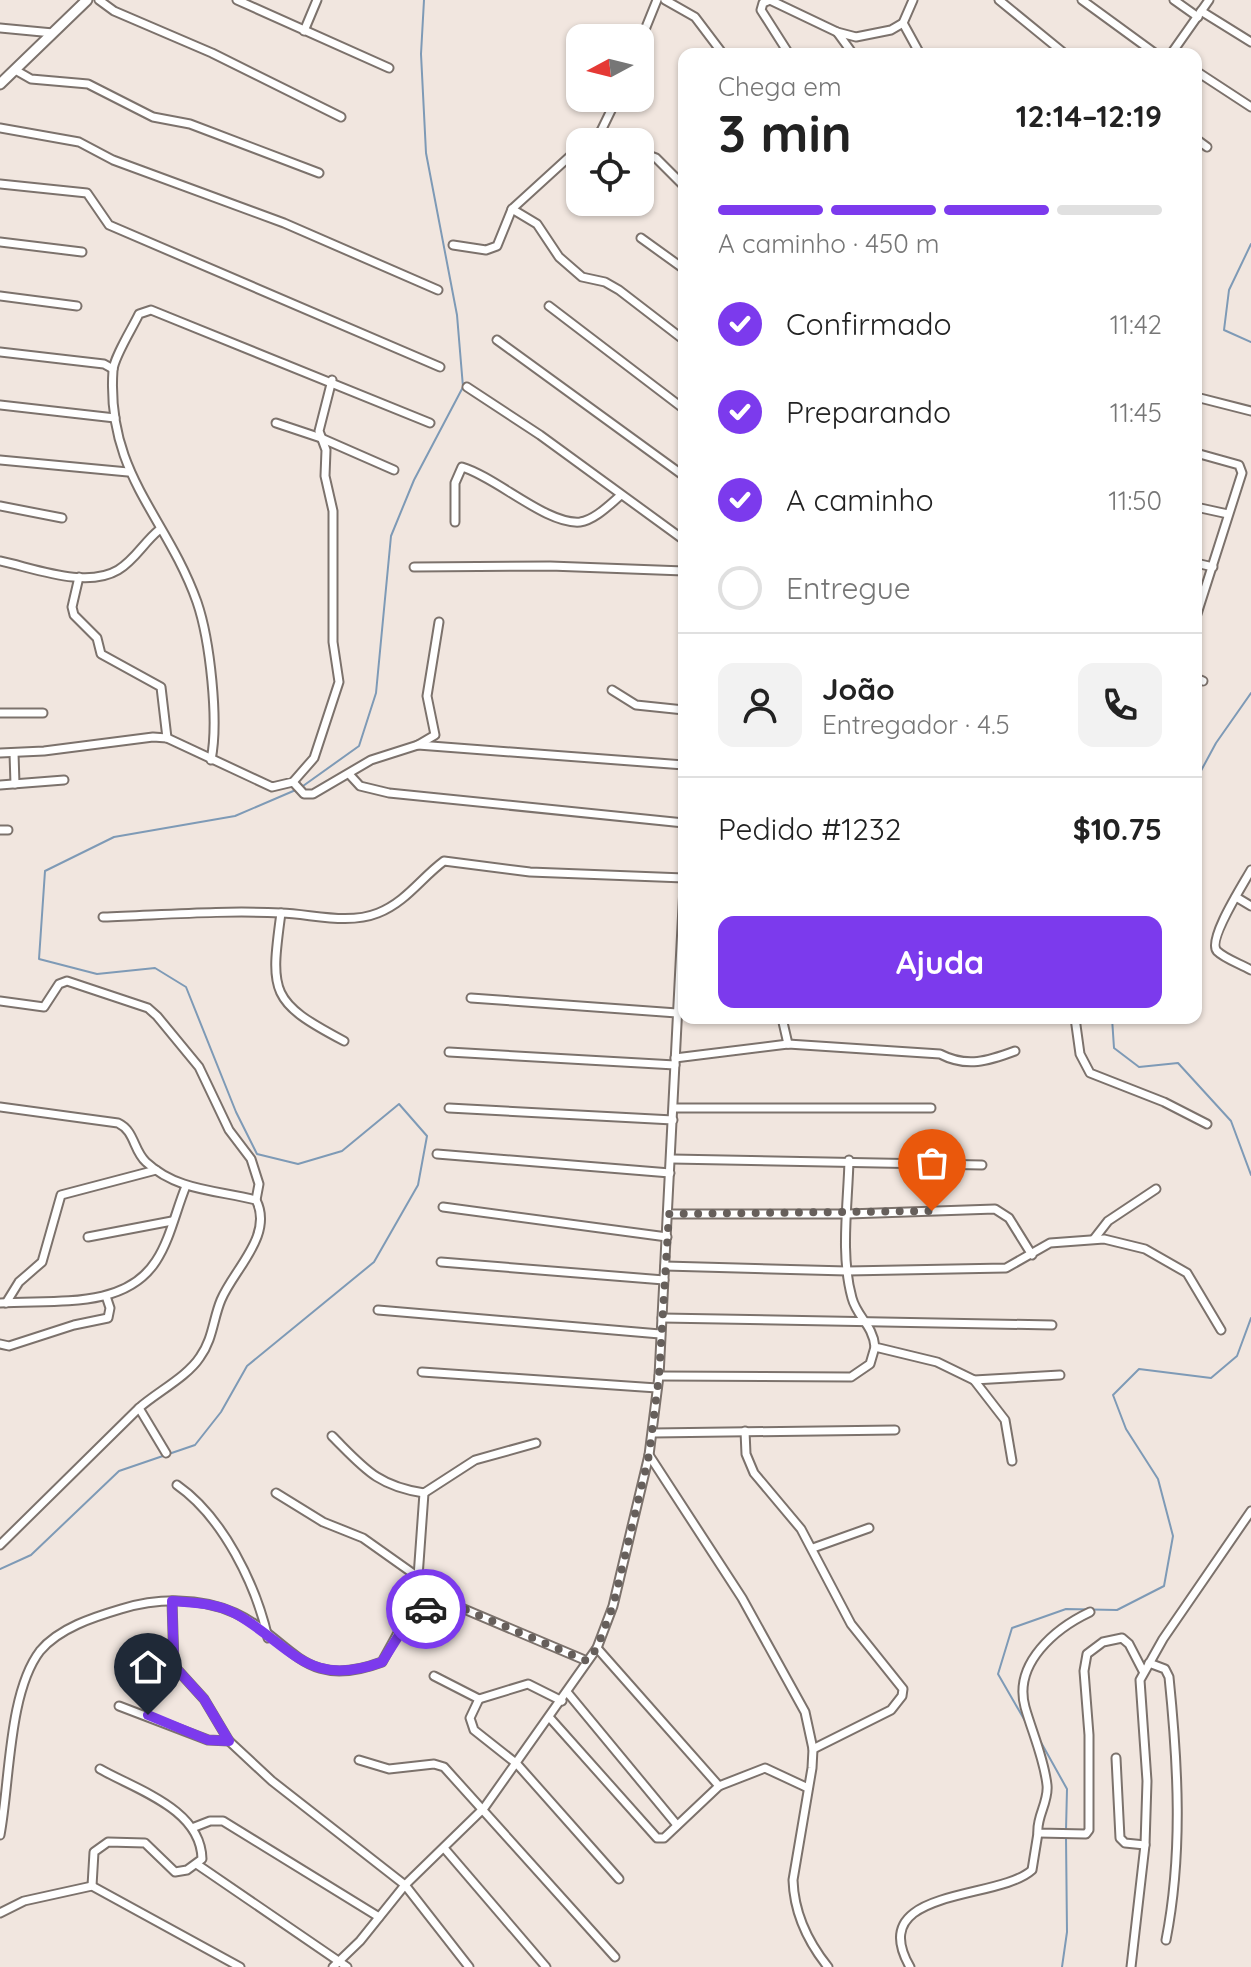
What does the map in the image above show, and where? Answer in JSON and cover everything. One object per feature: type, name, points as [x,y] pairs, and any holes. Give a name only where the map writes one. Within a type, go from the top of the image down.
[{"type":"street","points":[[0,84],[17,71],[87,0]]},
{"type":"street","points":[[99,0],[114,11],[212,53],[341,117]]},
{"type":"street","points":[[237,0],[389,68]]},
{"type":"street","points":[[304,31],[317,0]]},
{"type":"street","points":[[647,24],[657,0]]},
{"type":"street","points":[[665,0],[695,17],[718,48]]},
{"type":"street","points":[[785,48],[764,18],[763,3],[779,3],[837,32],[865,37],[903,23],[913,0]]},
{"type":"street","points":[[999,0],[1058,48]]},
{"type":"street","points":[[1082,0],[1148,48]]},
{"type":"street","points":[[1174,0],[1251,42]]},
{"type":"street","points":[[1175,48],[1209,0]]},
{"type":"street","points":[[903,23],[917,48]]},
{"type":"street","points":[[0,28],[53,33]]},
{"type":"street","points":[[837,32],[849,48]]},
{"type":"street","points":[[17,71],[31,79],[88,84],[153,117],[198,127],[319,173]]},
{"type":"street","points":[[1202,75],[1251,107]]},
{"type":"street","points":[[0,128],[79,142],[113,160],[284,223],[438,290]]},
{"type":"street","points":[[1202,143],[1207,147]]},
{"type":"street","points":[[654,157],[678,180]]},
{"type":"street","points":[[453,245],[492,250],[497,246],[512,209],[566,160]]},
{"type":"street","points":[[0,184],[87,193],[109,225],[440,367]]},
{"type":"street","points":[[512,209],[537,224],[559,257],[582,277],[612,286],[678,336]]},
{"type":"street","points":[[641,238],[678,265]]},
{"type":"street","points":[[0,242],[82,252]]},
{"type":"street","points":[[0,296],[77,306]]},
{"type":"street","points":[[549,306],[678,404]]},
{"type":"street","points":[[211,760],[214,741],[205,633],[196,601],[128,472],[115,418],[113,369],[139,314],[146,309],[332,380],[430,423]]},
{"type":"street","points":[[497,340],[678,472]]},
{"type":"street","points":[[0,352],[104,364],[113,369]]},
{"type":"street","points":[[0,753],[167,738],[261,785],[272,787],[293,782],[314,758],[339,682],[333,642],[333,511],[325,476],[326,450],[319,425],[332,380]]},
{"type":"street","points":[[467,387],[678,536]]},
{"type":"street","points":[[1202,399],[1251,411]]},
{"type":"street","points":[[0,405],[115,418]]},
{"type":"street","points":[[276,423],[321,438],[394,470]]},
{"type":"street","points":[[1202,455],[1234,463],[1241,469],[1202,599]]},
{"type":"street","points":[[0,460],[128,472]]},
{"type":"street","points":[[455,522],[455,483],[462,467],[549,513],[577,522],[593,517],[621,495]]},
{"type":"street","points":[[0,506],[62,518]]},
{"type":"street","points":[[1202,508],[1228,514]]},
{"type":"street","points":[[0,561],[79,577],[106,576],[119,569],[159,530]]},
{"type":"street","points":[[1202,564],[1213,567]]},
{"type":"street","points":[[414,567],[550,566],[678,571]]},
{"type":"street","points":[[79,577],[72,607],[74,615],[97,638],[105,658],[161,687],[167,738]]},
{"type":"street","points":[[293,782],[309,795],[371,760],[418,745],[435,735],[427,696],[439,622]]},
{"type":"street","points":[[612,690],[636,705],[678,709]]},
{"type":"street","points":[[0,713],[43,713]]},
{"type":"street","points":[[418,745],[678,765]]},
{"type":"street","points":[[14,753],[15,784]]},
{"type":"street","points":[[349,774],[360,786],[389,793],[678,822]]},
{"type":"street","points":[[0,785],[64,780]]},
{"type":"street","points":[[103,917],[281,913],[329,918],[373,915],[410,894],[444,861],[530,872],[678,878]]},
{"type":"street","points":[[1251,870],[1217,932],[1215,945],[1217,951],[1251,970]]},
{"type":"street","points":[[1236,897],[1251,906]]},
{"type":"street","points":[[281,913],[273,971],[277,989],[299,1016],[344,1041]]},
{"type":"street","points":[[0,1001],[44,1007],[59,984],[67,981],[148,1008],[207,1081],[229,1130],[251,1159],[259,1184],[256,1200],[261,1213],[252,1248],[221,1301],[199,1360],[139,1408],[0,1545]]},
{"type":"street","points":[[198,1865],[340,1965],[405,1885],[484,1808],[597,1648],[613,1606],[653,1433],[669,1214],[678,996]]},
{"type":"street","points":[[471,998],[677,1013]]},
{"type":"street","points":[[783,1024],[788,1044]]},
{"type":"street","points":[[1076,1024],[1080,1054],[1090,1073],[1164,1102],[1207,1124]]},
{"type":"street","points":[[449,1052],[675,1061],[788,1044],[940,1054],[969,1063],[988,1061],[1015,1051]]},
{"type":"street","points":[[0,1107],[118,1123],[127,1128],[143,1160],[156,1170],[186,1186],[256,1200]]},
{"type":"street","points":[[449,1108],[673,1120]]},
{"type":"street","points":[[674,1108],[931,1108]]},
{"type":"street","points":[[437,1154],[670,1173]]},
{"type":"street","points":[[672,1159],[849,1160],[982,1165]]},
{"type":"street","points":[[659,1376],[851,1377],[870,1364],[875,1347],[869,1324],[855,1307],[847,1271],[849,1160]]},
{"type":"street","points":[[3,1303],[19,1282],[42,1262],[61,1195],[156,1170]]},
{"type":"street","points":[[3,1303],[106,1296],[151,1268],[163,1250],[186,1186]]},
{"type":"street","points":[[1094,1239],[1108,1221],[1156,1189]]},
{"type":"street","points":[[443,1207],[667,1237]]},
{"type":"street","points":[[669,1214],[848,1214],[995,1209],[1009,1218],[1032,1255]]},
{"type":"street","points":[[88,1237],[172,1221]]},
{"type":"street","points":[[665,1266],[847,1271],[1006,1268],[1050,1243],[1094,1239],[1145,1249],[1187,1273],[1221,1330]]},
{"type":"street","points":[[441,1262],[664,1280]]},
{"type":"street","points":[[0,1344],[9,1346],[74,1325],[108,1318],[110,1308],[106,1296]]},
{"type":"street","points":[[378,1310],[660,1334]]},
{"type":"street","points":[[662,1318],[1052,1325]]},
{"type":"street","points":[[875,1347],[937,1362],[974,1380],[1005,1420],[1012,1461]]},
{"type":"street","points":[[422,1372],[657,1388]]},
{"type":"street","points":[[974,1380],[1060,1375]]},
{"type":"street","points":[[139,1408],[166,1453]]},
{"type":"street","points":[[653,1433],[895,1430]]},
{"type":"street","points":[[745,1431],[746,1454],[754,1473],[813,1548],[851,1624],[903,1689],[891,1710],[813,1749]]},
{"type":"street","points":[[332,1436],[371,1476],[386,1485],[424,1493],[475,1460],[536,1443]]},
{"type":"street","points":[[649,1455],[742,1598],[805,1712],[813,1749],[794,1897],[814,1950],[828,1967]]},
{"type":"street","points":[[177,1485],[195,1497],[211,1518],[252,1584],[268,1638]]},
{"type":"street","points":[[276,1493],[323,1522],[363,1538],[418,1577],[445,1601],[587,1661]]},
{"type":"street","points":[[418,1577],[424,1493]]},
{"type":"street","points":[[1131,1967],[1145,1845],[1147,1781],[1140,1680],[1143,1671],[1251,1511]]},
{"type":"street","points":[[813,1548],[869,1528]]},
{"type":"street","points":[[0,1835],[23,1688],[41,1650],[69,1630],[97,1616],[130,1606],[172,1601],[208,1603],[237,1614],[309,1666],[369,1667],[382,1662],[411,1616],[425,1584]]},
{"type":"street","points":[[172,1601],[174,1666],[204,1699],[229,1741],[272,1781],[405,1885],[469,1967]]},
{"type":"street","points":[[411,1616],[445,1601]]},
{"type":"street","points":[[910,1967],[902,1943],[905,1924],[914,1910],[930,1902],[1017,1882],[1032,1870],[1047,1789],[1024,1704],[1027,1682],[1032,1660],[1041,1646],[1067,1624],[1090,1612]]},
{"type":"street","points":[[1040,1834],[1086,1834],[1090,1824],[1084,1661],[1093,1646],[1122,1638],[1129,1644],[1143,1671]]},
{"type":"street","points":[[597,1648],[719,1786]]},
{"type":"street","points":[[1149,1663],[1165,1669],[1169,1677],[1176,1742],[1176,1867],[1166,1940]]},
{"type":"street","points":[[434,1676],[479,1699],[528,1684],[562,1701]]},
{"type":"street","points":[[567,1692],[677,1825]]},
{"type":"street","points":[[479,1699],[470,1718],[474,1730],[517,1764],[619,1879]]},
{"type":"street","points":[[119,1706],[208,1740],[229,1741]]},
{"type":"street","points":[[550,1718],[652,1835],[664,1838],[719,1786],[765,1768],[808,1788]]},
{"type":"street","points":[[1116,1758],[1120,1838],[1125,1843],[1145,1845]]},
{"type":"street","points":[[359,1760],[389,1769],[434,1764],[444,1767],[615,1957]]},
{"type":"street","points":[[100,1769],[179,1813],[192,1828],[202,1850],[198,1865]]},
{"type":"street","points":[[192,1828],[210,1821],[223,1821],[379,1917]]},
{"type":"street","points":[[92,1886],[94,1852],[108,1842],[145,1843],[175,1872],[198,1865]]},
{"type":"street","points":[[444,1848],[546,1967]]},
{"type":"street","points":[[0,1913],[24,1901],[92,1886],[240,1967]]},
{"type":"waterway","points":[[303,786],[359,746],[376,693],[391,536],[414,480],[463,387],[457,315],[426,153],[421,54],[424,0]]},
{"type":"waterway","points":[[1251,244],[1229,290],[1224,330],[1251,342]]},
{"type":"waterway","points":[[1202,769],[1251,693]]},
{"type":"waterway","points":[[0,1569],[31,1555],[119,1471],[195,1445],[221,1412],[247,1366],[374,1262],[418,1185],[427,1136],[399,1104],[342,1151],[298,1164],[257,1154],[236,1112],[186,987],[155,968],[97,974],[39,959],[45,871],[114,837],[235,816],[298,789]]},
{"type":"waterway","points":[[1112,1024],[1114,1048],[1139,1067],[1178,1063],[1231,1121],[1251,1175]]},
{"type":"waterway","points":[[1028,1726],[998,1674],[1012,1628],[1066,1609],[1117,1610],[1164,1586],[1173,1536],[1158,1479],[1126,1429],[1113,1395],[1139,1369],[1211,1378],[1237,1356],[1251,1318]]},
{"type":"waterway","points":[[1038,1737],[1067,1789],[1066,1830]]},
{"type":"waterway","points":[[1062,1967],[1067,1932],[1066,1837]]},
{"type":"way so far","points":[[426,1609],[445,1601],[587,1661],[597,1648],[613,1606],[653,1433],[669,1214],[932,1211]]},
{"type":"route","points":[[148,1715],[208,1740],[229,1741],[204,1699],[174,1666],[172,1601],[208,1603],[237,1614],[293,1657],[321,1669],[352,1669],[382,1662],[411,1616],[426,1609]]}]
